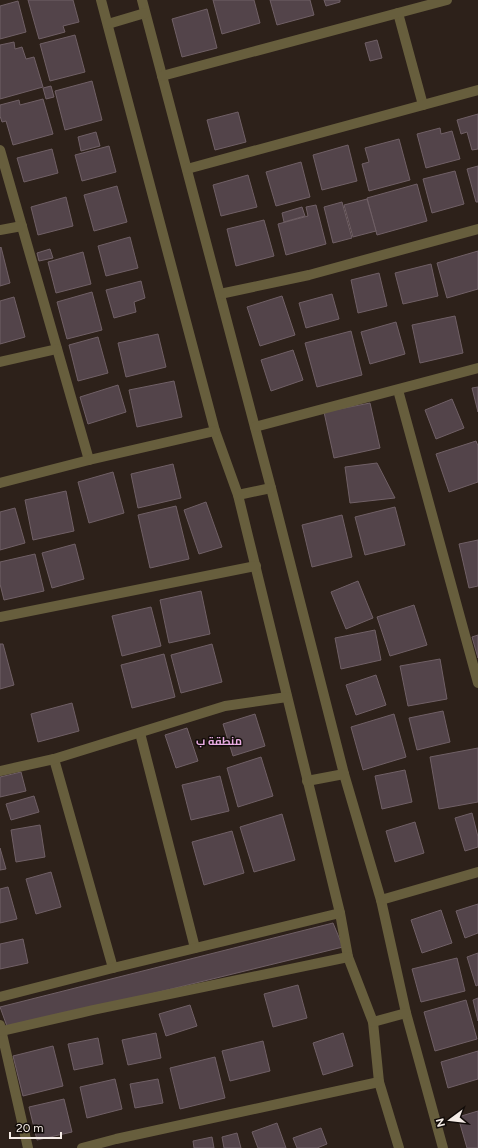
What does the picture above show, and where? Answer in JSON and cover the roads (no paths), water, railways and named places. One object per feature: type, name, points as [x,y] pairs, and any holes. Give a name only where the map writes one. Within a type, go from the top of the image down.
[{"type":"street","points":[[101,0],[215,431],[238,495],[340,913],[348,957],[373,1022],[379,1082],[399,1148]]},
{"type":"street","points":[[142,0],[271,488],[344,774],[381,900],[406,1013],[444,1148]]},
{"type":"street","points":[[162,76],[447,0]]},
{"type":"street","points":[[108,24],[146,13]]},
{"type":"street","points":[[398,13],[423,105]]},
{"type":"street","points":[[187,169],[478,90]]},
{"type":"street","points":[[0,150],[89,460]]},
{"type":"street","points":[[0,230],[22,226]]},
{"type":"street","points":[[220,294],[309,275],[478,228]]},
{"type":"street","points":[[0,362],[57,349]]},
{"type":"street","points":[[255,427],[478,368]]},
{"type":"street","points":[[398,390],[478,683]]},
{"type":"street","points":[[0,483],[89,460],[215,431]]},
{"type":"street","points":[[238,495],[271,488]]},
{"type":"street","points":[[0,617],[256,566]]},
{"type":"street","points":[[0,771],[54,759],[225,706],[287,697]]},
{"type":"street","points":[[140,733],[194,948]]},
{"type":"street","points":[[54,759],[113,968]]},
{"type":"street","points":[[307,781],[344,774]]},
{"type":"street","points":[[381,900],[478,872]]},
{"type":"street","points":[[0,998],[113,968],[340,913]]},
{"type":"street","points":[[28,1148],[1,1028],[348,957]]},
{"type":"street","points":[[373,1022],[406,1013]]},
{"type":"street","points":[[82,1148],[116,1139],[379,1082]]},
{"type":"district","name":"منطقة ب","points":[[219,741]]}]
